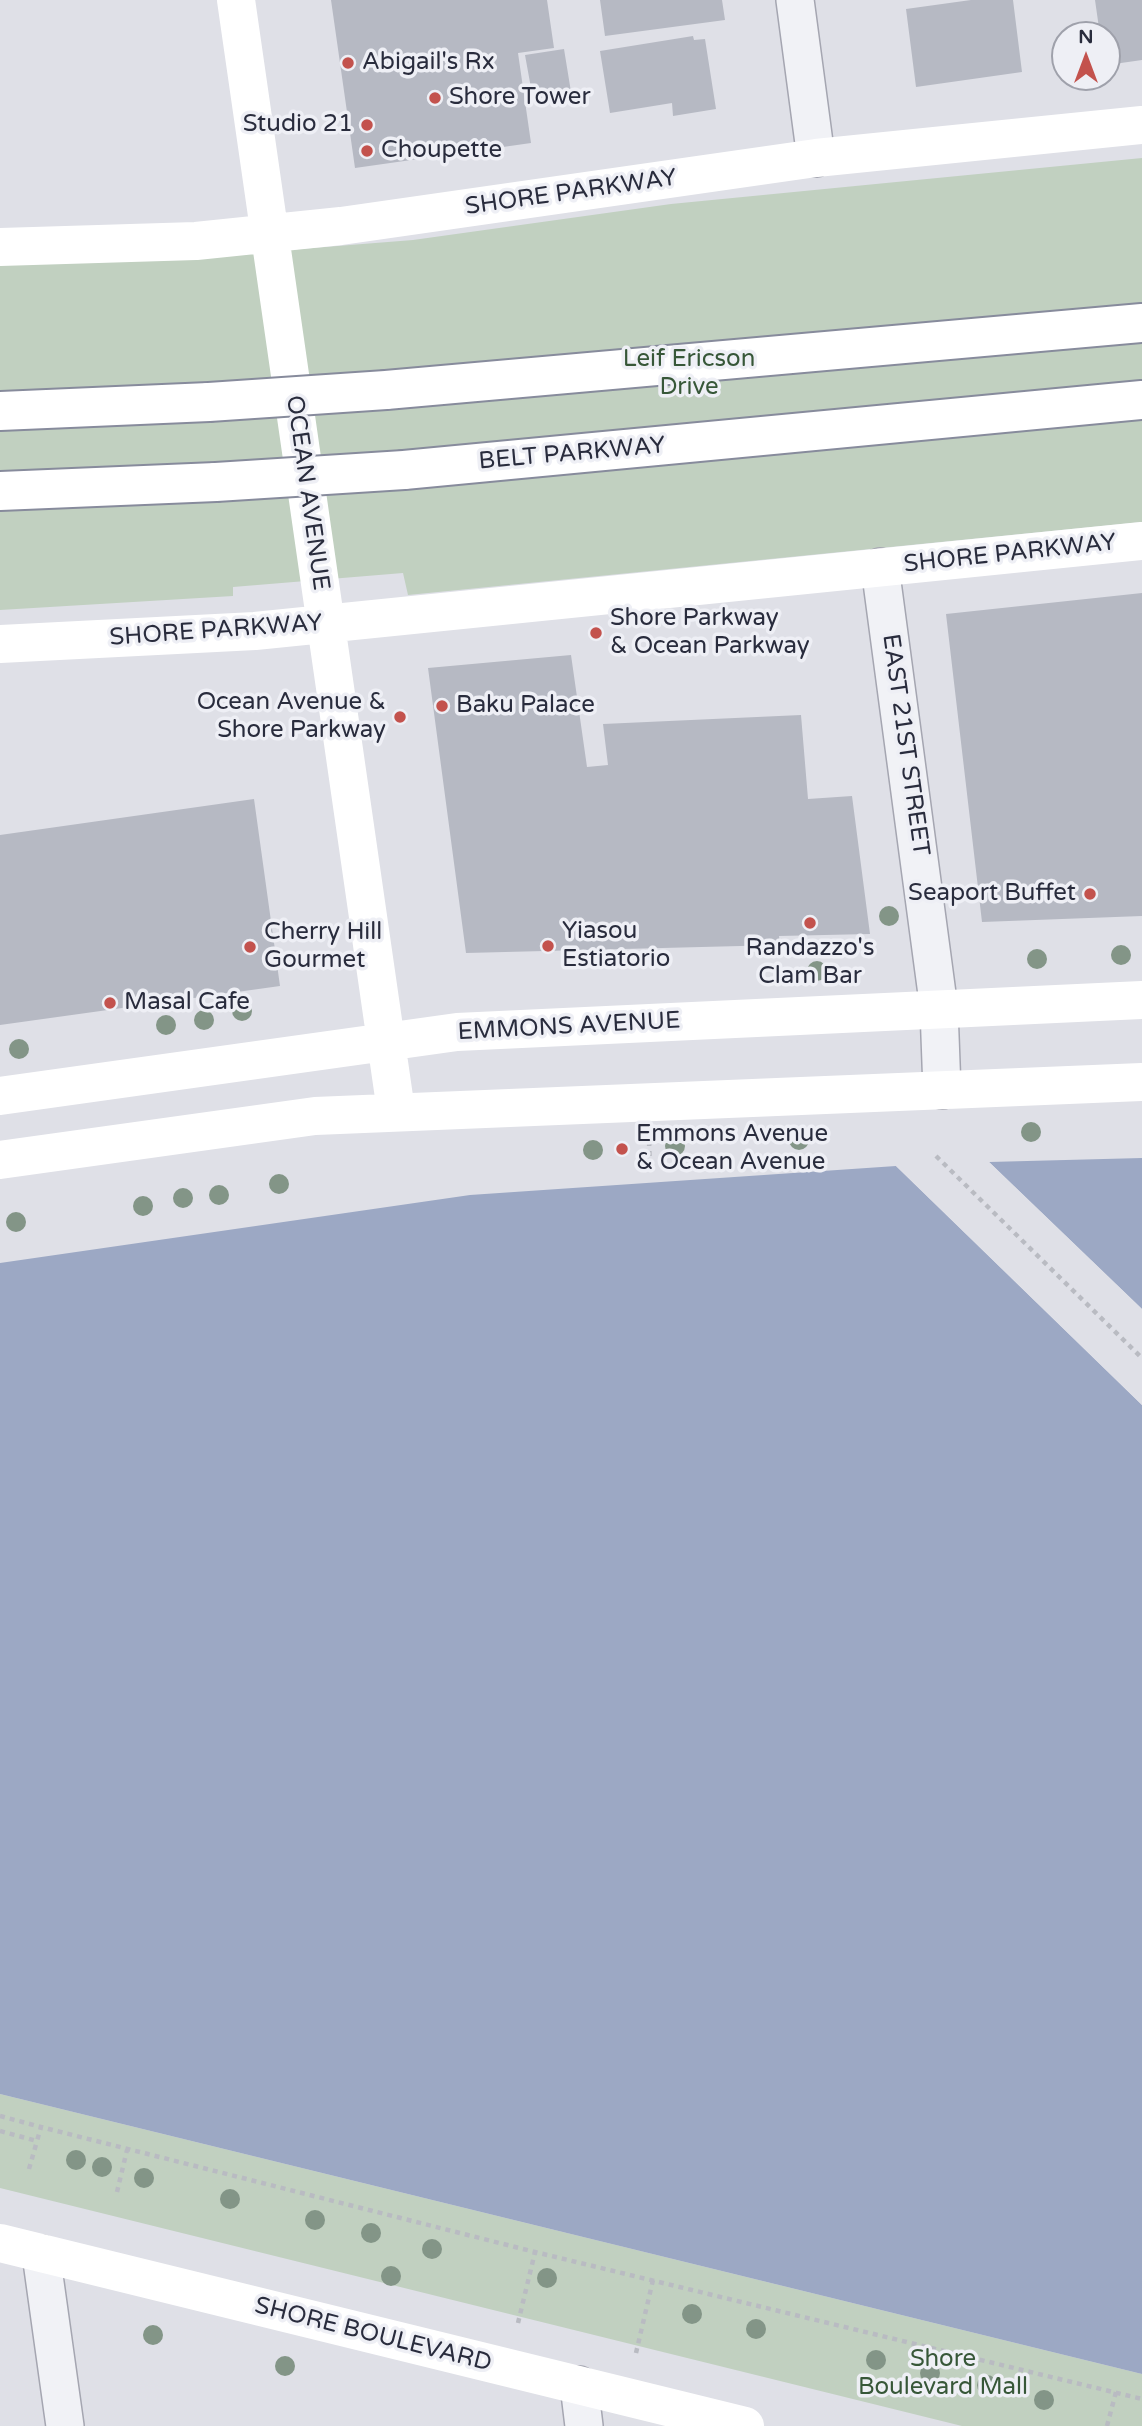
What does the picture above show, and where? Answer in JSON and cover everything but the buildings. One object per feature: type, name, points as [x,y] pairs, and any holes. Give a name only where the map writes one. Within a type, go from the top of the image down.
[{"type":"main road","name":"OCEAN AVENUE","points":[[236,0],[396,1111]]},
{"type":"main road","name":"SHORE PARKWAY","points":[[0,247],[196,241],[341,226],[816,158],[1142,125]]},
{"type":"main road","points":[[0,411],[209,402],[386,390],[1142,323]]},
{"type":"main road","name":"BELT PARKWAY","points":[[0,491],[216,482],[404,470],[1142,400]]},
{"type":"main road","name":"SHORE PARKWAY","points":[[0,644],[256,631],[1142,541]]},
{"type":"main road","name":"EMMONS AVENUE","points":[[0,1096],[457,1032],[1142,1000]]},
{"type":"main road","points":[[0,1160],[315,1116],[1142,1082]]},
{"type":"main road","name":"SHORE BOULEVARD","points":[[0,2244],[745,2426]]},
{"type":"street","points":[[795,0],[816,158]]},
{"type":"street","name":"EAST 21ST STREET","points":[[880,568],[939,1009],[942,1090]]},
{"type":"street","points":[[41,2254],[65,2426]]},
{"type":"street","points":[[579,2385],[584,2426]]},
{"type":"path","points":[[936,1156],[1142,1358]]},
{"type":"path","points":[[0,2116],[535,2252],[1142,2399]]},
{"type":"path","points":[[29,2169],[41,2127]]},
{"type":"path","points":[[0,2131],[37,2141]]},
{"type":"path","points":[[117,2192],[128,2150]]},
{"type":"path","points":[[518,2323],[535,2252]]},
{"type":"path","points":[[636,2353],[653,2280]]},
{"type":"path","points":[[1107,2426],[1116,2392]]},
{"type":"green space","name":"Leif Ericson Drive","points":[[1142,158],[1142,522],[408,595],[403,573],[233,587],[233,596],[0,610],[0,264],[174,259],[413,240],[671,204]]},
{"type":"green space","name":"Shore Boulevard Mall","points":[[0,2094],[1142,2374],[1142,2426],[962,2426],[0,2188]]},
{"type":"water","points":[[1142,1158],[1142,1309],[989,1162]]},
{"type":"water","points":[[896,1166],[1142,1405],[1142,2374],[0,2094],[0,1263],[470,1195]]},
{"type":"pier","points":[[985,1162],[989,1162],[1142,1309],[1142,1312]]},
{"type":"pier","points":[[896,1166],[901,1166],[1142,1400],[1142,1405]]},
{"type":"place","name":"Abigail's Rx","points":[[348,63]]},
{"type":"place","name":"Shore Tower","points":[[435,98]]},
{"type":"place","name":"Studio 21","points":[[367,125]]},
{"type":"place","name":"Choupette","points":[[367,151]]},
{"type":"place","name":"Shore Parkway & Ocean Parkway","points":[[596,633]]},
{"type":"place","name":"Baku Palace","points":[[442,706]]},
{"type":"place","name":"Ocean Avenue & Shore Parkway","points":[[400,717]]},
{"type":"place","name":"Seaport Buffet","points":[[1090,894]]},
{"type":"place","name":"Randazzo's Clam Bar","points":[[810,923]]},
{"type":"place","name":"Yiasou Estiatorio","points":[[548,946]]},
{"type":"place","name":"Cherry Hill Gourmet","points":[[250,947]]},
{"type":"place","name":"Masal Cafe","points":[[110,1003]]},
{"type":"place","name":"Emmons Avenue & Ocean Avenue","points":[[622,1149]]}]
